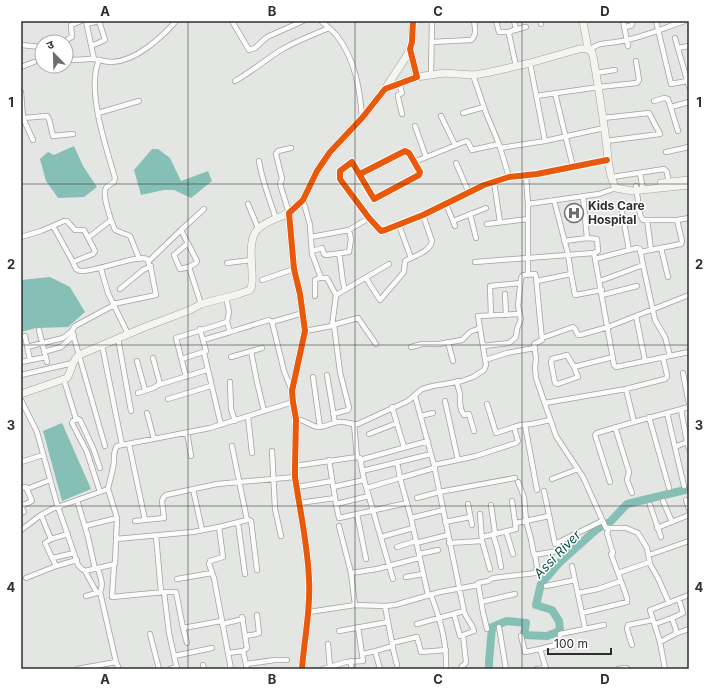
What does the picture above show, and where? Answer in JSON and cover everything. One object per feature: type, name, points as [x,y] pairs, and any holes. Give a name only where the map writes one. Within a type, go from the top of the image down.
[{"type":"street","points":[[72,34],[71,25],[81,21]]},
{"type":"street","points":[[91,46],[105,40],[99,21],[86,22],[91,46],[96,59],[94,80],[98,113],[115,178],[114,182],[108,186],[105,191],[111,220],[115,230],[130,236],[139,258]]},
{"type":"street","points":[[74,60],[96,59],[113,62],[131,56],[152,44],[176,21]]},
{"type":"street","points":[[232,21],[249,50],[255,48],[267,37],[303,21]]},
{"type":"street","points":[[321,21],[342,43],[352,63],[358,86],[362,118]]},
{"type":"street","points":[[21,394],[64,380],[68,376],[75,358],[78,355],[190,310],[201,304],[250,290],[252,288],[251,260],[253,236],[258,228],[289,213],[303,200],[324,160],[362,118],[385,89],[406,57],[412,42],[413,21]]},
{"type":"street","points":[[431,75],[432,21]]},
{"type":"street","points":[[432,42],[471,40],[475,33],[474,21]]},
{"type":"street","points":[[496,21],[499,32],[510,32],[526,27]]},
{"type":"street","points":[[514,21],[516,29]]},
{"type":"street","points":[[583,21],[589,49],[593,56],[599,87],[607,160],[616,188]]},
{"type":"street","points":[[623,21],[628,46]]},
{"type":"street","points":[[624,27],[631,26],[633,21]]},
{"type":"street","points":[[656,21],[671,84],[687,81]]},
{"type":"street","points":[[385,89],[416,77],[444,73],[473,75],[530,63],[579,49],[589,49],[598,44],[626,40],[685,21]]},
{"type":"street","points":[[235,81],[251,72],[281,50],[329,28]]},
{"type":"street","points":[[510,32],[509,36],[516,66]]},
{"type":"street","points":[[675,38],[689,87]]},
{"type":"street","points":[[21,45],[34,46]]},
{"type":"street","points":[[678,48],[689,46]]},
{"type":"street","points":[[410,49],[416,77]]},
{"type":"street","points":[[536,96],[637,83],[639,80],[636,61]]},
{"type":"street","points":[[21,67],[34,62]]},
{"type":"street","points":[[530,63],[545,140]]},
{"type":"street","points":[[596,73],[615,70]]},
{"type":"street","points":[[473,75],[500,146],[509,177]]},
{"type":"street","points":[[399,83],[402,93],[398,95],[398,97],[402,114]]},
{"type":"street","points":[[21,92],[23,118],[33,140]]},
{"type":"street","points":[[555,93],[573,167]]},
{"type":"street","points":[[654,101],[666,98],[668,99],[678,131]]},
{"type":"street","points":[[98,113],[139,101]]},
{"type":"street","points":[[671,107],[689,102]]},
{"type":"street","points":[[463,113],[484,107]]},
{"type":"street","points":[[603,118],[649,113],[660,134],[606,141]]},
{"type":"street","points":[[23,118],[47,116],[53,136],[73,134]]},
{"type":"street","points":[[441,116],[455,145]]},
{"type":"street","points":[[415,126],[426,156]]},
{"type":"street","points":[[414,162],[467,141],[472,150],[545,140],[604,128]]},
{"type":"street","points":[[666,152],[689,147]]},
{"type":"street","points":[[291,148],[278,151],[276,154],[282,179],[280,184],[289,213],[294,269],[305,331],[292,391],[292,402],[296,419],[295,477],[308,565],[309,612],[302,669]]},
{"type":"street","points":[[360,174],[403,151],[407,151],[420,172],[419,175],[376,198],[373,198],[352,162],[340,171],[340,180],[369,218],[381,231],[423,215],[468,193],[509,177],[526,176],[607,160]]},
{"type":"street","points":[[259,161],[263,181],[276,219]]},
{"type":"street","points":[[456,163],[468,193]]},
{"type":"street","points":[[612,177],[664,169],[667,172],[669,185]]},
{"type":"street","points":[[640,173],[640,215],[643,220],[677,220],[689,218]]},
{"type":"street","points":[[526,176],[528,204],[528,275]]},
{"type":"street","points":[[669,185],[689,180]]},
{"type":"street","points":[[494,182],[500,222]]},
{"type":"street","points":[[528,204],[599,194],[616,188],[628,190],[669,185],[689,185]]},
{"type":"street","points":[[583,196],[587,238]]},
{"type":"street","points":[[303,200],[309,218],[312,251],[321,277]]},
{"type":"street","points":[[554,200],[568,254],[575,296],[637,286]]},
{"type":"street","points":[[248,204],[258,228]]},
{"type":"street","points":[[446,204],[454,223],[470,214],[486,208]]},
{"type":"street","points":[[620,206],[629,250]]},
{"type":"street","points":[[120,289],[143,270],[181,230],[204,209]]},
{"type":"street","points":[[470,214],[476,238]]},
{"type":"street","points":[[366,278],[380,300],[404,272],[405,261],[424,252],[432,243],[423,215]]},
{"type":"street","points":[[311,237],[349,230],[369,218]]},
{"type":"street","points":[[487,224],[528,219]]},
{"type":"street","points":[[89,237],[111,220]]},
{"type":"street","points":[[647,220],[652,250]]},
{"type":"street","points":[[640,252],[682,243],[677,220]]},
{"type":"street","points":[[21,237],[65,221],[73,230],[86,231],[95,253],[73,262]]},
{"type":"street","points":[[399,225],[411,258]]},
{"type":"street","points":[[21,362],[46,357],[61,347],[73,333],[75,326],[114,305],[156,295],[150,263],[145,258],[80,271],[76,269],[53,226]]},
{"type":"street","points":[[181,230],[188,243],[197,261],[189,267],[180,269],[174,255],[188,243]]},
{"type":"street","points":[[312,251],[322,248],[325,255],[339,254],[350,251],[351,239],[349,230]]},
{"type":"street","points":[[475,262],[594,253],[598,251],[597,239],[587,238],[564,241]]},
{"type":"street","points":[[595,259],[639,248],[652,309],[656,322],[665,337],[670,356]]},
{"type":"street","points":[[661,248],[668,277]]},
{"type":"street","points":[[594,253],[616,367],[689,352]]},
{"type":"street","points":[[339,254],[345,290]]},
{"type":"street","points":[[227,263],[251,260]]},
{"type":"street","points":[[336,295],[389,264]]},
{"type":"street","points":[[600,281],[643,265]]},
{"type":"street","points":[[189,267],[201,304]]},
{"type":"street","points":[[101,268],[105,285],[128,334]]},
{"type":"street","points":[[262,280],[294,269]]},
{"type":"street","points":[[483,346],[509,343],[516,337],[521,319],[518,306],[522,276],[535,274],[537,281],[542,338]]},
{"type":"street","points":[[537,281],[571,274]]},
{"type":"street","points":[[315,296],[315,280],[321,277],[327,278],[336,295],[333,325],[340,372],[349,408],[348,410],[333,414]]},
{"type":"street","points":[[491,315],[490,286],[520,283]]},
{"type":"street","points":[[504,294],[506,315]]},
{"type":"street","points":[[582,613],[627,602],[627,598],[612,553],[607,528],[602,522],[587,485],[556,436],[550,420],[535,373],[535,343],[541,341],[542,338],[573,327],[576,328],[578,335],[580,335],[608,327],[689,295]]},
{"type":"street","points":[[226,297],[229,312],[227,322],[230,332]]},
{"type":"street","points":[[204,340],[269,320],[272,322],[303,313]]},
{"type":"street","points":[[296,419],[320,427],[342,422],[354,424],[363,422],[392,407],[408,401],[422,389],[468,379],[485,369],[486,365],[479,316],[519,314]]},
{"type":"street","points":[[636,316],[645,361]]},
{"type":"street","points":[[305,331],[358,318],[371,334],[376,344]]},
{"type":"street","points":[[186,377],[176,338],[200,329],[227,322]]},
{"type":"street","points":[[272,322],[284,371],[292,391]]},
{"type":"street","points":[[410,347],[422,344],[434,345],[462,340],[470,332],[480,328]]},
{"type":"street","points":[[200,329],[206,350],[204,353],[207,370],[221,425]]},
{"type":"street","points":[[39,330],[46,357]]},
{"type":"street","points":[[27,347],[63,338],[73,333]]},
{"type":"street","points":[[73,333],[105,446]]},
{"type":"street","points":[[25,336],[30,360]]},
{"type":"street","points":[[118,338],[131,411]]},
{"type":"street","points":[[448,342],[453,361]]},
{"type":"street","points":[[102,345],[122,445]]},
{"type":"street","points":[[231,357],[262,348]]},
{"type":"street","points":[[485,360],[507,353],[535,348]]},
{"type":"street","points":[[251,351],[264,411]]},
{"type":"street","points":[[182,359],[204,353]]},
{"type":"street","points":[[567,355],[574,367],[578,377],[558,384],[555,383],[551,362],[552,359],[567,355]]},
{"type":"street","points":[[574,367],[613,357]]},
{"type":"street","points":[[153,358],[160,384]]},
{"type":"street","points":[[545,403],[626,389],[665,379],[667,375],[663,358]]},
{"type":"street","points":[[137,361],[145,390]]},
{"type":"street","points":[[21,375],[73,363]]},
{"type":"street","points":[[138,393],[160,384],[207,370]]},
{"type":"street","points":[[683,373],[689,404]]},
{"type":"street","points":[[327,375],[334,423]]},
{"type":"street","points":[[313,377],[320,427]]},
{"type":"street","points":[[64,380],[76,419],[80,420],[93,448],[100,468]]},
{"type":"street","points":[[456,381],[460,395],[458,399],[462,413],[464,415],[469,414],[474,431]]},
{"type":"street","points":[[230,382],[231,409],[235,421]]},
{"type":"street","points":[[168,399],[211,386]]},
{"type":"street","points":[[626,389],[634,422]]},
{"type":"street","points":[[415,396],[434,466],[458,589],[464,611],[472,624],[474,631],[463,635]]},
{"type":"street","points":[[21,400],[35,429],[58,507],[80,568],[85,571],[98,592],[119,669]]},
{"type":"street","points":[[445,401],[458,460]]},
{"type":"street","points":[[187,643],[176,592],[112,597],[117,518],[108,488],[114,467],[114,450],[117,446],[221,425],[292,402]]},
{"type":"street","points":[[486,404],[496,433],[514,427],[550,420]]},
{"type":"street","points":[[392,407],[404,447]]},
{"type":"street","points":[[610,482],[595,435],[615,427],[689,407]]},
{"type":"street","points":[[681,410],[689,449]]},
{"type":"street","points":[[147,413],[154,439]]},
{"type":"street","points":[[420,416],[433,413]]},
{"type":"street","points":[[667,413],[684,486]]},
{"type":"street","points":[[248,417],[252,453]]},
{"type":"street","points":[[649,417],[669,488]]},
{"type":"street","points":[[76,419],[72,423],[86,452],[100,492]]},
{"type":"street","points":[[369,434],[397,423]]},
{"type":"street","points":[[354,424],[364,480],[393,579]]},
{"type":"street","points":[[525,425],[537,490]]},
{"type":"street","points":[[367,488],[434,466],[516,443],[518,442],[514,427]]},
{"type":"street","points":[[615,427],[630,472],[628,480],[632,494]]},
{"type":"street","points":[[187,432],[191,456]]},
{"type":"street","points":[[294,466],[329,460],[359,458],[428,441]]},
{"type":"street","points":[[676,447],[687,442]]},
{"type":"street","points":[[129,444],[145,520]]},
{"type":"street","points":[[232,446],[247,520],[251,521],[257,570]]},
{"type":"street","points":[[272,451],[275,510],[281,536]]},
{"type":"street","points":[[362,471],[431,454]]},
{"type":"street","points":[[21,462],[43,456]]},
{"type":"street","points":[[329,460],[339,518],[374,511],[407,502]]},
{"type":"street","points":[[397,462],[423,574],[429,595],[440,618],[445,640],[446,669]]},
{"type":"street","points":[[552,479],[578,469]]},
{"type":"street","points":[[136,521],[164,518],[162,501],[164,496],[217,484],[295,477]]},
{"type":"street","points":[[21,488],[25,487],[27,489],[50,480]]},
{"type":"street","points":[[333,487],[364,480]]},
{"type":"street","points":[[417,498],[439,492],[517,480],[524,497],[526,521],[537,566],[535,573]]},
{"type":"street","points":[[297,487],[332,481]]},
{"type":"street","points":[[21,530],[41,515],[108,488]]},
{"type":"street","points":[[24,512],[21,506],[32,501],[27,489]]},
{"type":"street","points":[[193,489],[202,530]]},
{"type":"street","points":[[544,491],[555,543],[602,522]]},
{"type":"street","points":[[336,504],[369,496]]},
{"type":"street","points":[[299,503],[335,498]]},
{"type":"street","points":[[77,500],[96,569],[102,583],[98,592],[86,596]]},
{"type":"street","points":[[686,500],[689,509]]},
{"type":"street","points":[[450,543],[482,539],[494,534],[516,529],[512,501]]},
{"type":"street","points":[[663,501],[672,522]]},
{"type":"street","points":[[468,504],[472,525]]},
{"type":"street","points":[[491,505],[494,534],[501,567]]},
{"type":"street","points":[[650,505],[661,537]]},
{"type":"street","points":[[411,518],[443,510]]},
{"type":"street","points":[[357,514],[366,559]]},
{"type":"street","points":[[480,514],[482,539],[490,569]]},
{"type":"street","points":[[41,515],[51,539]]},
{"type":"street","points":[[657,528],[689,515]]},
{"type":"street","points":[[516,524],[549,516]]},
{"type":"street","points":[[445,522],[470,517]]},
{"type":"street","points":[[85,526],[117,518]]},
{"type":"street","points":[[116,539],[202,530],[247,520]]},
{"type":"street","points":[[238,523],[245,574]]},
{"type":"street","points":[[339,526],[350,574],[355,605]]},
{"type":"street","points":[[219,527],[223,557],[210,561],[209,564],[231,669]]},
{"type":"street","points":[[381,537],[413,528]]},
{"type":"street","points":[[607,528],[626,528],[636,532],[647,548],[650,562],[670,603]]},
{"type":"street","points":[[506,531],[513,554]]},
{"type":"street","points":[[56,566],[45,543],[51,539],[68,534]]},
{"type":"street","points":[[396,547],[448,534]]},
{"type":"street","points":[[156,536],[162,592],[177,668],[170,669]]},
{"type":"street","points":[[649,555],[689,541]]},
{"type":"street","points":[[534,555],[558,551],[560,548],[559,542]]},
{"type":"street","points":[[350,574],[389,566],[438,550]]},
{"type":"street","points":[[53,558],[74,553]]},
{"type":"street","points":[[26,578],[56,566],[77,560]]},
{"type":"street","points":[[618,573],[650,562]]},
{"type":"street","points":[[85,571],[114,566]]},
{"type":"street","points":[[572,566],[585,628]]},
{"type":"street","points":[[309,612],[355,605],[395,605],[429,595],[478,585],[479,583],[493,578],[544,572]]},
{"type":"street","points":[[177,579],[212,574]]},
{"type":"street","points":[[406,577],[423,574]]},
{"type":"street","points":[[546,586],[575,580]]},
{"type":"street","points":[[578,593],[598,589],[621,581]]},
{"type":"street","points":[[478,585],[487,629]]},
{"type":"street","points":[[481,602],[515,594]]},
{"type":"street","points":[[665,669],[660,642],[650,610],[689,595]]},
{"type":"street","points":[[632,645],[627,628],[628,626],[672,618],[683,613],[679,599]]},
{"type":"street","points":[[385,606],[397,665]]},
{"type":"street","points":[[417,624],[464,611]]},
{"type":"street","points":[[454,614],[460,635],[463,635],[466,662],[461,669]]},
{"type":"street","points":[[245,636],[259,633],[257,615]]},
{"type":"street","points":[[183,628],[243,618],[247,648],[243,651],[228,654]]},
{"type":"street","points":[[672,618],[676,630],[675,634]]},
{"type":"street","points":[[339,631],[388,622]]},
{"type":"street","points":[[521,636],[525,652],[560,644],[560,636],[562,633],[604,625]]},
{"type":"street","points":[[323,669],[351,661],[363,661],[358,627]]},
{"type":"street","points":[[499,627],[506,669]]},
{"type":"street","points":[[660,642],[689,629]]},
{"type":"street","points":[[150,634],[159,669]]},
{"type":"street","points":[[362,654],[417,637],[421,652],[446,650]]},
{"type":"street","points":[[328,644],[330,668]]},
{"type":"street","points":[[174,656],[212,648]]},
{"type":"street","points":[[538,669],[546,668],[540,649]]},
{"type":"street","points":[[243,651],[246,666],[275,660],[287,660]]},
{"type":"street","points":[[375,651],[380,669]]},
{"type":"street","points":[[351,661],[351,669]]},
{"type":"street","points":[[77,669],[116,662]]},
{"type":"street","points":[[618,669],[628,669]]},
{"type":"water","points":[[74,146],[83,166],[97,187],[84,197],[58,198],[46,181],[40,159],[48,152],[54,155]]},
{"type":"water","points":[[152,149],[158,149],[170,158],[181,181],[208,171],[212,181],[191,198],[174,190],[164,190],[141,195],[134,170]]},
{"type":"water","points":[[50,277],[70,287],[85,312],[68,327],[36,328],[21,332],[21,280]]},
{"type":"water","points":[[62,423],[91,489],[62,501],[43,431]]},
{"type":"waterway","name":"Assi River","points":[[489,669],[492,627],[507,621],[526,623],[524,635],[547,636],[560,631],[559,621],[552,610],[536,605],[541,584],[560,562],[597,529],[610,522],[627,504],[689,489]]},
{"type":"cycle path","points":[[302,669],[308,614],[309,580],[305,541],[295,477],[296,419],[292,391],[305,331],[300,294],[294,269],[289,213],[303,200],[317,171],[330,152],[362,118],[385,89],[417,77],[410,49],[412,42],[413,21]]},
{"type":"cycle path","points":[[360,174],[405,151],[409,153],[420,172],[419,175],[374,199],[352,162],[340,171],[340,179],[369,218],[381,231],[423,215],[484,185],[509,177],[537,174],[607,160]]},
{"type":"place","name":"Kids Care Hospital","points":[[574,213]]}]
